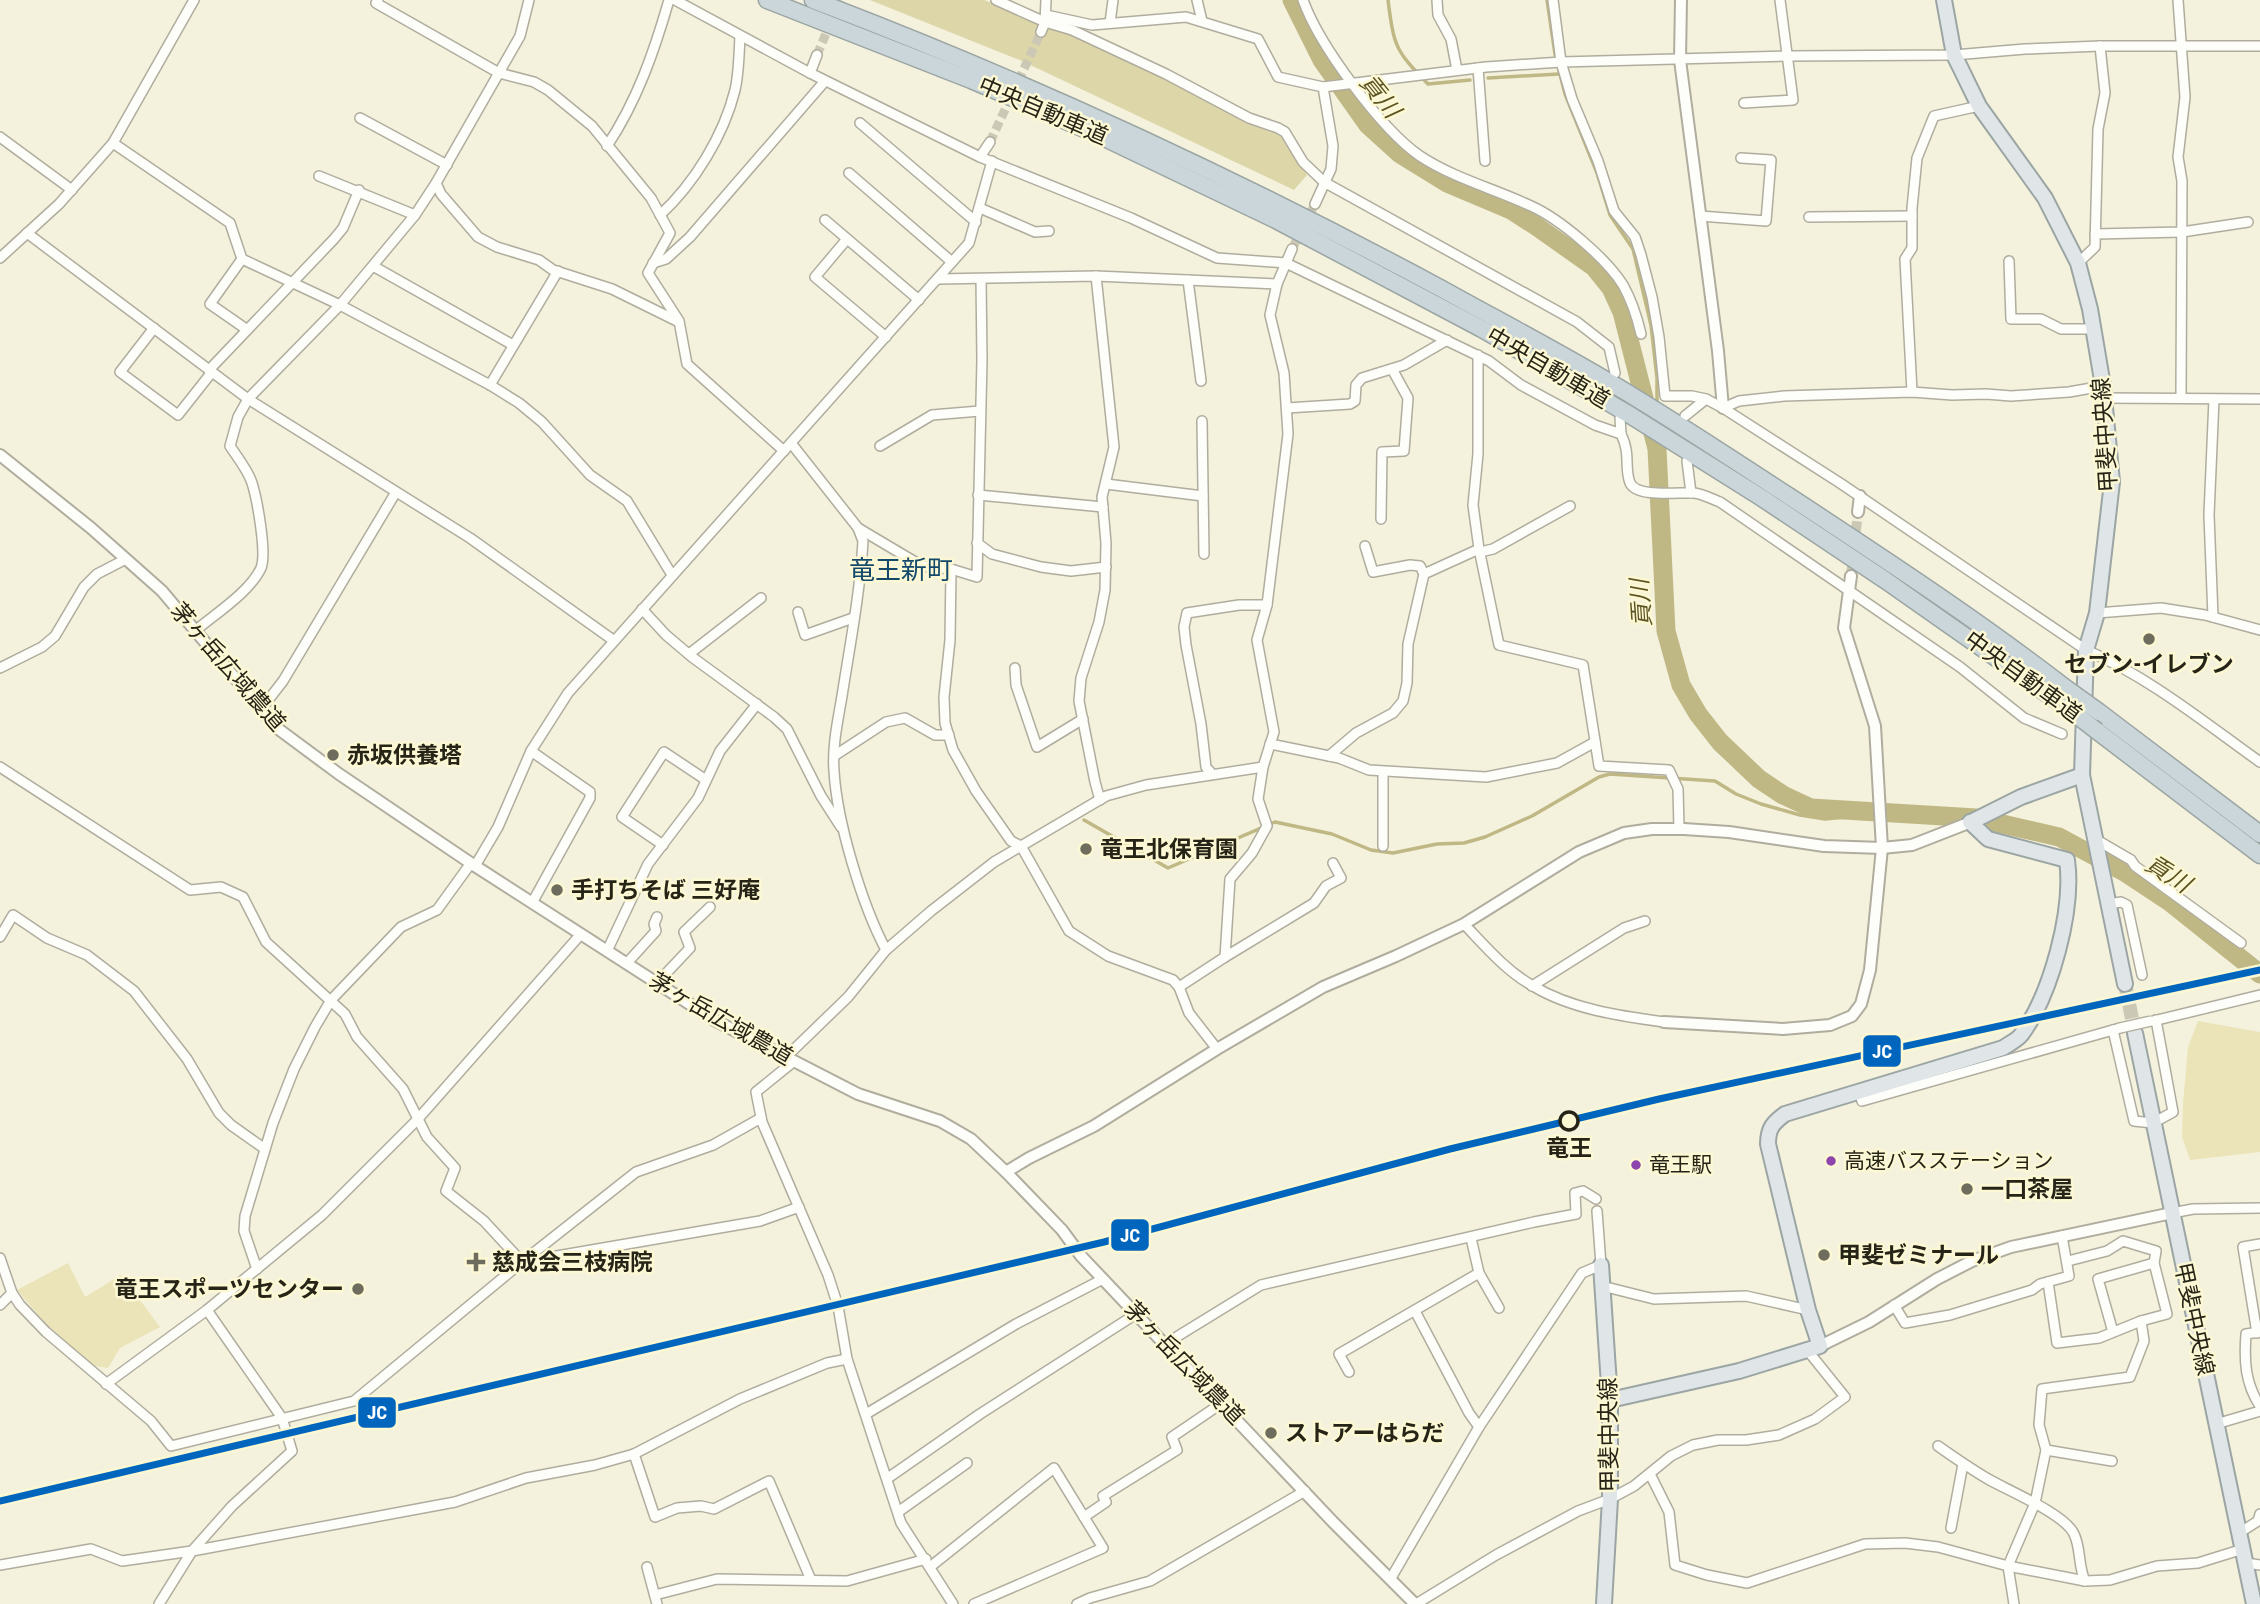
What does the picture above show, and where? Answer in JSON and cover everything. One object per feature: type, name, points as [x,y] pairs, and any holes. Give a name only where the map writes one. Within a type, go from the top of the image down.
[{"type":"highway","name":"中央自動車道","points":[[767,0],[1094,133],[1264,214],[1482,329],[1625,417],[1677,444],[1885,580],[2066,707],[2260,855]]},
{"type":"highway","name":"中央自動車道","points":[[813,0],[1039,93],[1251,191],[1383,258],[1681,421],[1985,628],[2260,834]]},
{"type":"main road","name":"甲斐中央線","points":[[1944,0],[1954,55],[1979,106],[2045,198],[2078,263],[2093,329],[2103,392],[2112,482],[2097,613],[2086,650],[2082,775],[2125,984]]},
{"type":"main road","points":[[1610,1400],[1739,1371],[1814,1348],[1808,1311],[1768,1144],[1768,1132],[1785,1114],[2003,1048],[2020,1037],[2039,1003],[2063,936],[2069,873],[2067,860],[1988,839],[1971,822],[2082,775]]},
{"type":"main road","name":"甲斐中央線","points":[[2135,1033],[2239,1533],[2249,1559],[2254,1604]]},
{"type":"main road","name":"甲斐中央線","points":[[1601,1265],[1610,1400],[1611,1499],[1604,1604]]},
{"type":"street","points":[[0,258],[72,191],[113,143],[194,0]]},
{"type":"street","points":[[377,0],[376,3],[499,74],[534,82],[548,90],[592,126],[651,198],[670,233],[648,273],[679,321],[687,365],[787,447],[858,528],[922,566],[951,569],[977,577],[981,279]]},
{"type":"street","points":[[195,631],[233,599],[262,566],[262,535],[251,481],[230,446],[238,417],[248,399],[340,306],[415,215],[447,165],[520,36],[529,0]]},
{"type":"street","points":[[607,146],[621,125],[643,79],[668,0]]},
{"type":"street","points":[[674,0],[825,81],[980,156],[1131,218],[1217,258],[1286,262],[1478,355],[1521,385],[1595,425],[1621,434]]},
{"type":"street","points":[[996,0],[1072,30],[1166,74],[1249,118],[1285,132],[1303,162],[1326,183],[1577,322],[1609,347],[1615,373]]},
{"type":"street","points":[[1041,32],[1046,19],[1046,0]]},
{"type":"street","points":[[1110,23],[1113,0]]},
{"type":"street","points":[[1197,0],[1202,21]]},
{"type":"street","points":[[1303,0],[1318,33],[1352,82],[1402,142],[1421,157],[1557,219],[1621,283],[1637,307],[1641,334]]},
{"type":"street","points":[[1437,0],[1438,15],[1451,39],[1457,70]]},
{"type":"street","points":[[1553,0],[1561,62],[1572,99],[1598,161],[1614,211],[1635,237],[1652,302],[1665,396],[1692,396],[1706,399],[1723,408],[1860,496],[2086,650],[2130,671],[2260,762]]},
{"type":"street","points":[[1681,0],[1680,60],[1723,408]]},
{"type":"street","points":[[1744,103],[1793,100],[1780,0]]},
{"type":"street","points":[[2178,0],[2185,97],[2178,157],[2182,181],[2181,398]]},
{"type":"street","points":[[1046,19],[1092,25],[1186,17],[1258,39],[1278,77],[1323,87],[1457,70],[1561,62],[1954,55],[2100,46],[2260,46]]},
{"type":"street","points":[[660,215],[677,199],[712,151],[735,90],[740,36]]},
{"type":"street","points":[[2078,263],[2095,247],[2098,129],[2105,93],[2100,46]]},
{"type":"street","points":[[810,73],[817,55]]},
{"type":"street","points":[[1478,68],[1485,160]]},
{"type":"street","points":[[653,263],[666,259],[690,237],[825,81]]},
{"type":"street","points":[[1315,204],[1331,169],[1333,146],[1323,87]]},
{"type":"street","points":[[1912,392],[1905,259],[1912,248],[1917,158],[1934,116],[1979,106]]},
{"type":"street","points":[[360,118],[447,165]]},
{"type":"street","points":[[860,123],[976,222]]},
{"type":"street","points":[[0,137],[72,191]]},
{"type":"street","points":[[980,156],[990,142]]},
{"type":"street","points":[[113,143],[230,223],[242,260],[340,306],[519,403],[542,422],[590,475],[627,501],[672,575]]},
{"type":"street","points":[[1700,216],[1766,221],[1771,160],[1741,158]]},
{"type":"street","points":[[257,1269],[244,1231],[265,1149],[294,1069],[331,1000],[401,927],[437,910],[498,827],[531,751],[568,693],[969,243],[992,161]]},
{"type":"street","points":[[849,173],[952,262]]},
{"type":"street","points":[[319,176],[415,215]]},
{"type":"street","points":[[436,183],[478,237],[497,247],[539,260],[558,271],[612,289],[679,321]]},
{"type":"street","points":[[154,328],[120,372],[178,415],[246,329],[293,284],[343,228],[359,190]]},
{"type":"street","points":[[980,208],[1035,232],[1049,232]]},
{"type":"street","points":[[1809,217],[1912,216]]},
{"type":"street","points":[[825,220],[919,300]]},
{"type":"street","points":[[2095,234],[2182,232],[2248,222]]},
{"type":"street","points":[[27,233],[248,399],[470,538],[613,640]]},
{"type":"street","points":[[847,239],[815,277],[886,337]]},
{"type":"street","points":[[1225,957],[1230,879],[1252,853],[1266,822],[1258,799],[1263,768],[1274,732],[1257,640],[1268,605],[1288,434],[1284,373],[1270,315],[1277,284],[1292,249]]},
{"type":"street","points":[[242,260],[210,304],[246,329]]},
{"type":"street","points":[[2009,261],[2011,319],[2041,319],[2061,329],[2093,329]]},
{"type":"street","points":[[373,266],[513,345]]},
{"type":"street","points":[[490,385],[558,271]]},
{"type":"street","points":[[938,279],[1096,276],[1277,284]]},
{"type":"street","points":[[1096,276],[1114,447],[1102,497],[1105,590],[1099,622],[1081,678],[1079,701],[1100,800]]},
{"type":"street","points":[[1188,280],[1201,381]]},
{"type":"street","points":[[1637,307],[1652,302]]},
{"type":"street","points":[[1287,408],[1350,404],[1355,401],[1356,385],[1362,378],[1404,365],[1447,340]]},
{"type":"street","points":[[1478,355],[1478,454],[1473,505],[1499,645],[1583,665],[1599,766],[1670,770],[1676,785],[1679,829]]},
{"type":"street","points":[[1381,519],[1382,452],[1404,451],[1408,398],[1392,369]]},
{"type":"street","points":[[1723,408],[1739,401],[1784,396],[1912,392],[2011,396],[2103,392],[2181,398],[2260,399]]},
{"type":"street","points":[[2213,617],[2209,515],[2214,398]]},
{"type":"street","points":[[1681,421],[1706,399]]},
{"type":"street","points":[[880,446],[932,415],[981,411]]},
{"type":"street","points":[[1625,417],[1621,434],[1628,447],[1630,483],[1634,489],[1644,493],[1691,493],[1720,502],[1960,667],[2024,718],[2062,734]]},
{"type":"street","points":[[1202,421],[1204,554]]},
{"type":"street","name":"茅ヶ岳広域農道","points":[[0,455],[162,591],[277,728],[308,751],[473,864],[716,1021],[858,1094],[940,1121],[971,1139],[1062,1230],[1081,1256],[1413,1603]]},
{"type":"street","points":[[1687,461],[1691,493]]},
{"type":"street","points":[[1106,484],[1203,496]]},
{"type":"street","points":[[262,708],[283,681],[396,492]]},
{"type":"street","points":[[978,495],[1103,507]]},
{"type":"street","points":[[1858,512],[1860,496]]},
{"type":"street","points":[[1424,574],[1480,550],[1493,549],[1570,506]]},
{"type":"street","points":[[858,528],[863,541],[836,732],[834,770],[846,834],[872,923],[886,950]]},
{"type":"street","points":[[977,543],[992,554],[1041,567],[1071,571],[1105,567]]},
{"type":"street","points":[[1329,756],[1356,733],[1393,713],[1403,701],[1407,683],[1408,644],[1424,574],[1420,566],[1410,565],[1373,572],[1365,547]]},
{"type":"street","points":[[0,667],[49,642],[64,623],[73,602],[84,587],[97,574],[126,559]]},
{"type":"street","points":[[951,569],[950,640],[944,696],[945,723],[953,750],[976,791],[1011,841],[1021,846],[1069,931],[1108,956],[1173,980],[1179,987],[1189,1013],[1217,1049]]},
{"type":"street","points":[[1464,925],[1504,965],[1532,986],[1562,1000],[1623,1017],[1783,1029],[1830,1025],[1852,1016],[1861,1004],[1870,970],[1882,848],[1875,726],[1844,628],[1851,576]]},
{"type":"street","points":[[689,654],[761,598]]},
{"type":"street","points":[[1212,774],[1206,767],[1186,645],[1184,627],[1187,613],[1239,605],[1268,605]]},
{"type":"street","points":[[2097,613],[2161,608],[2213,617],[2260,630]]},
{"type":"street","points":[[642,609],[689,654],[787,729],[821,796],[846,834]]},
{"type":"street","points":[[798,612],[805,635],[853,618]]},
{"type":"street","points":[[1015,668],[1016,685],[1037,747],[1083,719]]},
{"type":"street","points":[[607,951],[649,864],[698,797],[720,751],[757,704]]},
{"type":"street","points":[[834,755],[886,722],[905,718],[935,735],[949,735]]},
{"type":"street","points":[[1270,744],[1329,756],[1369,771],[1486,777],[1557,763],[1595,742]]},
{"type":"street","points":[[531,751],[590,792],[590,798],[532,903]]},
{"type":"street","points":[[663,845],[622,817],[664,752],[706,780]]},
{"type":"street","points":[[0,767],[190,890],[221,887],[243,898],[266,942],[345,1014],[357,1037],[403,1089],[417,1120],[436,1149],[455,1168],[446,1191],[484,1222],[522,1262]]},
{"type":"street","points":[[953,1604],[901,1523],[847,1359],[838,1306],[828,1275],[761,1118],[756,1092],[848,997],[886,950],[994,862],[1100,800],[1146,785],[1263,768]]},
{"type":"street","points":[[1383,772],[1383,846]]},
{"type":"street","points":[[1006,1172],[1094,1126],[1323,987],[1464,925],[1579,852],[1623,834],[1651,829],[1679,829],[1729,832],[1824,846],[1882,848],[1912,845],[1971,822]]},
{"type":"street","points":[[2095,839],[2131,860],[2135,866],[2241,943]]},
{"type":"street","points":[[1179,987],[1314,903],[1326,886],[1341,878],[1333,863]]},
{"type":"street","points":[[2108,902],[2127,905],[2142,975]]},
{"type":"street","points":[[657,983],[690,948],[684,932],[710,907]]},
{"type":"street","points":[[0,937],[13,915],[47,938],[87,955],[117,976],[134,991],[187,1059],[219,1113],[265,1149]]},
{"type":"street","points":[[627,963],[656,931],[654,925],[657,917]]},
{"type":"street","points":[[1532,986],[1624,928],[1645,921]]},
{"type":"street","points":[[106,1384],[207,1310],[322,1216],[417,1120],[581,934]]},
{"type":"street","points":[[1859,1092],[1863,1101],[2117,1029],[2260,995]]},
{"type":"street","points":[[2117,1029],[2134,1121],[2153,1123],[2173,1112],[2154,1021]]},
{"type":"street","points":[[0,1258],[12,1293],[20,1305],[46,1332],[151,1421],[171,1446],[354,1401],[636,1172],[713,1145],[761,1118]]},
{"type":"street","points":[[1165,1344],[1262,1285],[1576,1214],[1575,1193],[1583,1191],[1596,1199]]},
{"type":"street","points":[[522,1262],[760,1221],[799,1207]]},
{"type":"street","points":[[1413,1603],[1578,1511],[1611,1499],[1693,1445],[1779,1435],[1815,1419],[1844,1397],[1814,1348],[1869,1322],[1972,1261],[2011,1247],[2193,1209],[2260,1208]]},
{"type":"street","points":[[1391,1578],[1479,1427],[1582,1273],[1601,1265],[1597,1211]]},
{"type":"street","points":[[1894,1305],[1905,1323],[1950,1315],[2068,1276],[2068,1261],[2062,1236]]},
{"type":"street","points":[[1471,1238],[1479,1273],[1499,1308]]},
{"type":"street","points":[[2048,1282],[2057,1343],[2099,1338],[2167,1314],[2154,1263],[2156,1251],[2123,1241],[2107,1251],[2068,1261]]},
{"type":"street","points":[[2216,1423],[2260,1408],[2247,1380],[2244,1359],[2246,1334],[2258,1332],[2256,1301],[2243,1247],[2260,1244]]},
{"type":"street","points":[[2113,1332],[2098,1279],[2154,1263]]},
{"type":"street","points":[[1349,1372],[1339,1354],[1479,1273]]},
{"type":"street","points":[[866,1414],[1016,1324],[1103,1279]]},
{"type":"street","points":[[1602,1286],[1654,1299],[1746,1296],[1808,1311]]},
{"type":"street","points":[[0,1306],[12,1293]]},
{"type":"street","points":[[159,1604],[192,1551],[232,1506],[292,1451],[282,1418],[207,1310]]},
{"type":"street","points":[[1415,1311],[1479,1427]]},
{"type":"street","points":[[888,1478],[980,1413],[1136,1314]]},
{"type":"street","points":[[2014,1604],[2008,1566],[2035,1503],[2046,1450],[2039,1425],[2042,1389],[2130,1377],[2144,1341],[2141,1321]]},
{"type":"street","points":[[0,1565],[91,1549],[122,1561],[192,1551],[455,1502],[526,1478],[595,1465],[634,1454],[740,1399],[827,1363],[847,1359]]},
{"type":"street","points":[[1084,1517],[1106,1502],[1103,1496],[1177,1450],[1172,1437],[1222,1403]]},
{"type":"street","points":[[1938,1446],[1963,1464],[2035,1503],[2074,1532],[2085,1581]]},
{"type":"street","points":[[2046,1450],[2112,1461]]},
{"type":"street","points":[[634,1454],[655,1517],[677,1508],[701,1506],[714,1509],[769,1481],[811,1580]]},
{"type":"street","points":[[898,1512],[967,1463]]},
{"type":"street","points":[[1951,1528],[1963,1464]]},
{"type":"street","points":[[647,1567],[656,1600],[717,1578],[847,1581],[928,1563],[1054,1468],[1103,1548],[974,1604]]},
{"type":"street","points":[[1650,1474],[1669,1512],[1675,1565],[1747,1583],[1865,1544],[1905,1543],[1938,1547],[2008,1566],[2085,1581],[2110,1580],[2157,1566],[2249,1559]]},
{"type":"street","points":[[1077,1604],[1150,1581],[1305,1491]]},
{"type":"street","points":[[2239,1533],[2258,1521],[2260,1514]]},
{"type":"shaded area","points":[[870,0],[984,0],[1014,11],[1129,60],[1228,112],[1269,129],[1282,137],[1307,175],[1294,190],[1022,61]]},
{"type":"shaded area","points":[[2198,1021],[2260,1032],[2260,1152],[2190,1160],[2182,1137],[2183,1104],[2188,1047]]},
{"type":"shaded area","points":[[68,1263],[85,1297],[121,1275],[160,1327],[120,1348],[108,1368],[89,1365],[51,1330],[17,1290]]},
{"type":"waterway","name":"貢川","points":[[1292,0],[1322,60],[1368,125],[1400,154],[1447,183],[1511,210],[1594,267],[1611,288],[1622,312],[1657,449],[1666,631],[1681,685],[1698,714],[1720,742],[1759,779],[1783,795],[1811,808],[1976,818],[2059,837],[2126,873],[2170,902],[2260,974]]},
{"type":"waterway","points":[[1388,0],[1398,47],[1428,84],[1470,80]]},
{"type":"waterway","points":[[1547,0],[1555,54],[1565,94],[1597,173],[1610,215],[1633,249],[1651,325],[1657,405]]},
{"type":"waterway","points":[[1488,78],[1559,74]]},
{"type":"waterway","name":"貢川","points":[[1657,437],[1657,449]]},
{"type":"waterway","points":[[1084,820],[1168,868],[1275,822],[1332,834],[1371,850],[1393,853],[1437,844],[1464,843],[1485,837],[1532,816],[1599,777],[1610,774],[1715,781],[1736,794],[1761,804],[1825,819],[1887,813]]},
{"type":"tunnel","points":[[817,55],[840,0]]},
{"type":"tunnel","points":[[990,142],[1041,32]]},
{"type":"tunnel","points":[[1292,249],[1315,204]]},
{"type":"tunnel","points":[[1851,576],[1858,512]]},
{"type":"tunnel","points":[[2125,984],[2135,1033]]},
{"type":"transit line","name":"JC","points":[[0,1501],[1104,1242],[1450,1149],[1659,1099],[2260,970]]},
{"type":"place","name":"セブン-イレブン","points":[[2149,639]]},
{"type":"place","name":"赤坂供養塔","points":[[333,755]]},
{"type":"place","name":"竜王北保育園","points":[[1086,849]]},
{"type":"place","name":"手打ちそば 三好庵","points":[[557,890]]},
{"type":"place","name":"竜王","points":[[1569,1121]]},
{"type":"place","name":"高速バスステーション","points":[[1831,1161]]},
{"type":"place","name":"竜王駅","points":[[1636,1165]]},
{"type":"place","name":"一口茶屋","points":[[1967,1189]]},
{"type":"place","name":"甲斐ゼミナール","points":[[1824,1255]]},
{"type":"place","name":"慈成会三枝病院","points":[[476,1262]]},
{"type":"place","name":"竜王スポーツセンター","points":[[358,1289]]},
{"type":"place","name":"ストアーはらだ","points":[[1271,1433]]},
{"type":"district","name":"竜王新町","points":[[901,570]]}]
